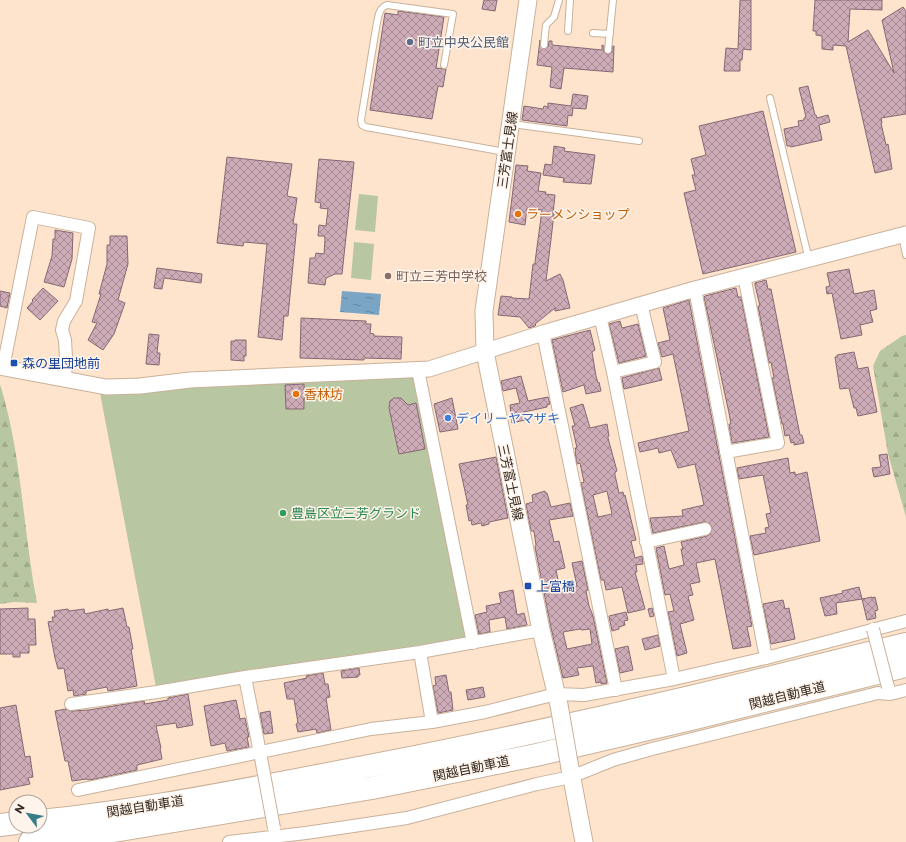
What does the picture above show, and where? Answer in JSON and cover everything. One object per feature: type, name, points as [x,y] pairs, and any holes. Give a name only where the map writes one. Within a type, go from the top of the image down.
[{"type":"highway","name":"関越自動車道","points":[[48,820],[185,800],[388,763],[540,731],[694,696],[906,644]]},
{"type":"highway","name":"関越自動車道","points":[[30,842],[90,834],[372,788],[536,755],[906,666]]},
{"type":"main road","name":"三芳富士見線","points":[[528,0],[483,324],[485,352],[541,630],[557,700],[584,842]]},
{"type":"street","points":[[65,380],[65,340],[62,330],[64,321],[76,301],[89,228],[33,217],[2,367],[65,380],[106,387],[140,386],[190,380],[429,369],[641,304],[904,234]]},
{"type":"street","points":[[726,452],[778,443],[744,276]]},
{"type":"street","points":[[695,289],[766,658]]},
{"type":"street","points":[[613,372],[655,362],[641,304]]},
{"type":"street","points":[[600,316],[613,372],[674,679]]},
{"type":"street","points":[[543,333],[616,690]]},
{"type":"street","points":[[418,370],[473,643]]},
{"type":"street","points":[[646,542],[705,529]]},
{"type":"street","points":[[78,790],[261,755],[371,729],[432,722],[674,679],[766,658],[906,621]]},
{"type":"street","points":[[873,629],[889,691]]},
{"type":"street","points":[[70,704],[420,652],[541,630]]},
{"type":"street","points":[[420,652],[432,722]]},
{"type":"street","points":[[245,677],[261,755],[274,832]]},
{"type":"street","points":[[229,842],[274,832],[407,818],[537,784],[652,749],[878,693],[906,690]]},
{"type":"lane","points":[[544,45],[546,25],[554,17],[559,0],[570,0],[568,30]]},
{"type":"lane","points":[[608,50],[613,0]]},
{"type":"lane","points":[[444,65],[453,14],[387,5],[383,6],[379,14],[376,28],[362,116],[362,125],[366,127],[507,152]]},
{"type":"lane","points":[[593,33],[610,34]]},
{"type":"lane","points":[[770,98],[809,260]]},
{"type":"lane","points":[[511,124],[639,141]]},
{"type":"lane","points":[[904,234],[906,255]]},
{"type":"green space","points":[[359,194],[378,196],[375,232],[355,230]]},
{"type":"green space","points":[[354,242],[374,244],[371,280],[351,278]]},
{"type":"green space","points":[[906,335],[906,517],[888,454],[873,366],[880,351],[902,336]]},
{"type":"green space","name":"豊島区立三芳グランド","points":[[412,376],[417,380],[468,633],[463,641],[156,687],[100,393],[191,386]]},
{"type":"green space","points":[[0,384],[18,466],[32,576],[37,603],[14,602],[0,604]]},
{"type":"water","points":[[342,291],[381,294],[379,315],[340,312]]},
{"type":"building","points":[[484,0],[497,0],[495,11],[482,9]]},
{"type":"building","points":[[740,0],[751,0],[751,50],[743,49],[742,60],[740,60],[740,71],[724,71],[726,48],[738,49]]},
{"type":"building","points":[[815,0],[882,0],[882,10],[850,9],[848,42],[868,30],[894,73],[882,20],[903,7],[906,11],[906,114],[881,118],[886,145],[888,144],[892,169],[875,173],[846,46],[833,45],[833,50],[822,49],[822,36],[816,35],[816,31],[813,31]]},
{"type":"building","name":"町立中央公民館","points":[[398,11],[444,17],[436,68],[446,69],[443,87],[438,86],[432,119],[370,110],[385,13],[398,15]]},
{"type":"building","points":[[540,40],[540,46],[544,49],[548,47],[549,41],[552,41],[552,45],[602,50],[602,45],[604,46],[604,52],[608,54],[611,53],[614,46],[613,72],[564,68],[561,89],[550,87],[552,67],[537,65]]},
{"type":"building","points":[[808,86],[815,115],[817,118],[828,115],[830,122],[819,125],[822,140],[791,147],[787,146],[784,129],[799,126],[798,121],[804,120],[806,117],[799,88]]},
{"type":"building","points":[[573,94],[588,96],[586,109],[573,108],[572,116],[568,115],[567,126],[522,120],[524,106],[543,109],[544,106],[548,107],[548,103],[571,106]]},
{"type":"building","points":[[763,111],[796,252],[703,274],[684,193],[696,190],[692,175],[695,175],[691,159],[706,155],[699,126]]},
{"type":"building","points":[[554,146],[565,148],[564,151],[595,155],[591,184],[563,182],[564,178],[543,175],[545,164],[552,165]]},
{"type":"building","points":[[227,157],[292,164],[287,196],[297,198],[293,224],[297,224],[288,316],[284,316],[282,340],[258,337],[267,244],[244,242],[243,246],[217,243]]},
{"type":"building","points":[[319,159],[354,162],[342,274],[335,274],[326,278],[325,285],[308,283],[310,258],[315,258],[316,253],[324,254],[324,236],[318,236],[319,225],[326,226],[328,209],[320,208],[321,203],[315,202]]},
{"type":"building","points":[[516,165],[528,166],[527,171],[541,173],[538,191],[546,192],[545,194],[555,195],[546,281],[560,274],[570,308],[555,311],[555,308],[535,324],[535,326],[529,328],[520,317],[498,315],[501,296],[529,299],[542,210],[527,208],[525,225],[509,222]]},
{"type":"building","points":[[55,230],[73,233],[72,259],[64,287],[44,282],[52,256]]},
{"type":"building","points":[[110,236],[127,236],[128,264],[118,300],[125,303],[114,334],[103,350],[88,340],[97,323],[92,322],[101,294],[99,294],[107,264],[107,245],[110,245]]},
{"type":"building","points":[[157,268],[202,274],[201,283],[164,278],[162,289],[154,288]]},
{"type":"building","points":[[849,269],[854,294],[874,290],[877,309],[870,311],[873,322],[860,325],[862,335],[841,339],[832,293],[827,294],[826,287],[830,286],[827,273]]},
{"type":"building","points":[[766,280],[768,289],[771,289],[800,435],[802,435],[804,443],[794,445],[794,442],[791,443],[789,435],[785,436],[782,424],[755,285],[755,283]]},
{"type":"building","points":[[43,288],[58,301],[40,320],[27,308]]},
{"type":"building","points":[[736,288],[738,297],[741,297],[769,437],[732,443],[729,413],[704,297]]},
{"type":"building","points":[[0,291],[10,293],[7,308],[0,306]]},
{"type":"building","points":[[689,300],[752,626],[747,627],[751,646],[733,649],[715,559],[696,563],[700,582],[690,584],[693,595],[688,596],[694,620],[680,624],[687,653],[677,656],[668,612],[674,611],[670,594],[665,595],[656,548],[664,546],[669,569],[684,565],[681,542],[707,536],[710,534],[712,528],[710,524],[704,522],[653,533],[650,518],[683,516],[682,510],[704,505],[695,464],[678,468],[671,450],[659,453],[658,448],[640,452],[638,443],[689,431],[673,354],[662,357],[658,343],[670,340],[663,308]]},
{"type":"building","points":[[301,318],[366,321],[366,324],[371,324],[370,333],[374,334],[374,336],[402,337],[401,359],[364,358],[364,360],[300,358]]},
{"type":"building","points":[[620,321],[622,328],[638,324],[646,356],[619,363],[609,324]]},
{"type":"building","points":[[590,330],[595,350],[592,352],[596,376],[601,391],[586,394],[584,385],[563,392],[552,340]]},
{"type":"building","points":[[149,334],[159,335],[157,353],[160,353],[159,365],[146,364]]},
{"type":"building","points":[[246,340],[246,356],[244,356],[244,361],[231,360],[231,341]]},
{"type":"building","points":[[854,352],[858,369],[868,367],[877,412],[858,416],[856,408],[854,408],[849,388],[840,389],[835,357],[837,357],[837,355]]},
{"type":"building","points":[[659,368],[662,380],[624,389],[622,378]]},
{"type":"building","points":[[521,376],[528,401],[548,397],[550,404],[547,405],[547,407],[524,412],[525,420],[512,423],[510,405],[520,403],[516,388],[503,391],[501,381]]},
{"type":"building","points":[[304,384],[304,390],[308,390],[308,398],[304,398],[304,409],[286,409],[285,385]]},
{"type":"building","points":[[394,398],[401,398],[408,405],[416,403],[425,449],[399,454],[389,408],[390,401]]},
{"type":"building","points":[[452,398],[458,429],[440,432],[434,404]]},
{"type":"building","points":[[583,404],[590,428],[607,424],[608,438],[617,471],[615,472],[615,475],[619,493],[623,492],[624,496],[625,495],[636,540],[631,541],[635,558],[642,556],[643,564],[636,565],[637,572],[635,572],[645,609],[628,613],[622,587],[606,590],[604,580],[601,580],[581,483],[584,482],[580,463],[577,464],[575,448],[577,448],[572,426],[575,426],[570,408]],"holes":[[[607,491],[612,514],[598,517],[593,495]]]},
{"type":"building","points":[[887,454],[890,474],[874,477],[872,468],[881,467],[879,455]]},
{"type":"building","points":[[496,457],[508,518],[489,522],[489,524],[482,526],[481,523],[472,525],[471,520],[469,521],[466,505],[468,505],[459,464]]},
{"type":"building","points":[[788,458],[790,473],[795,472],[795,475],[807,472],[820,541],[754,555],[750,536],[766,533],[765,528],[769,527],[766,514],[771,513],[763,475],[739,479],[737,468]]},
{"type":"building","points":[[545,491],[551,507],[570,503],[573,516],[549,520],[554,542],[559,541],[565,568],[556,570],[560,590],[577,586],[572,563],[582,561],[588,590],[586,591],[589,606],[593,616],[607,683],[596,683],[593,666],[577,668],[579,675],[563,678],[551,628],[535,547],[534,531],[531,531],[526,504],[533,502],[532,495]],"holes":[[[580,629],[590,629],[592,644],[567,649],[563,632]]]},
{"type":"building","points":[[859,587],[862,599],[836,603],[837,614],[825,616],[820,598],[843,593],[842,591]]},
{"type":"building","points":[[513,590],[517,615],[524,613],[527,625],[507,629],[505,617],[489,620],[490,632],[479,634],[475,615],[487,612],[486,606],[501,603],[499,593]]},
{"type":"building","points":[[875,597],[878,610],[875,611],[876,618],[867,620],[862,599]]},
{"type":"building","points":[[783,600],[785,609],[789,608],[795,639],[771,644],[763,604]]},
{"type":"building","points":[[28,608],[28,619],[35,619],[36,645],[29,645],[29,653],[20,653],[20,657],[13,657],[13,654],[0,654],[0,609]]},
{"type":"building","points":[[123,608],[127,627],[129,627],[133,649],[131,649],[137,686],[108,691],[107,687],[86,691],[86,694],[74,696],[73,690],[68,691],[64,668],[58,669],[55,658],[48,622],[53,621],[52,617],[55,617],[54,611],[84,609],[85,614],[108,609],[108,611]]},
{"type":"building","points":[[652,608],[654,616],[650,617],[648,609]]},
{"type":"building","points":[[626,612],[628,620],[624,621],[625,625],[612,631],[609,616]]},
{"type":"building","points":[[658,635],[660,646],[645,650],[642,639]]},
{"type":"building","points":[[628,646],[633,670],[620,673],[615,649]]},
{"type":"building","points":[[359,668],[360,675],[358,675],[358,677],[342,678],[341,671]]},
{"type":"building","points":[[323,673],[325,684],[328,684],[330,697],[326,698],[331,730],[317,733],[316,729],[298,732],[294,699],[287,699],[284,683],[307,678],[306,676]]},
{"type":"building","points":[[446,675],[449,692],[451,692],[453,710],[438,713],[433,686],[436,685],[435,677]]},
{"type":"building","points":[[483,687],[485,697],[468,700],[466,690]]},
{"type":"building","points":[[188,694],[193,725],[177,728],[176,723],[156,726],[162,759],[137,765],[137,770],[90,780],[86,779],[72,781],[68,761],[65,761],[55,711],[66,709],[72,711],[89,710],[144,701],[145,704],[168,700],[168,698]]},
{"type":"building","points":[[236,700],[240,719],[245,718],[249,737],[247,737],[249,747],[227,751],[225,743],[211,746],[204,706]]},
{"type":"building","points":[[16,705],[25,757],[30,756],[33,777],[28,778],[30,784],[0,790],[0,708]]},
{"type":"building","points":[[270,711],[273,733],[264,734],[260,713]]},
{"type":"place","name":"町立中央公民館","points":[[410,42]]},
{"type":"place","name":"ラーメンショップ","points":[[518,214]]},
{"type":"place","name":"町立三芳中学校","points":[[388,276]]},
{"type":"place","name":"森の里団地前","points":[[14,363]]},
{"type":"place","name":"香林坊","points":[[296,394]]},
{"type":"place","name":"デイリーヤマザキ","points":[[448,418]]},
{"type":"place","name":"豊島区立三芳グランド","points":[[283,513]]},
{"type":"place","name":"上富橋","points":[[528,586]]}]
